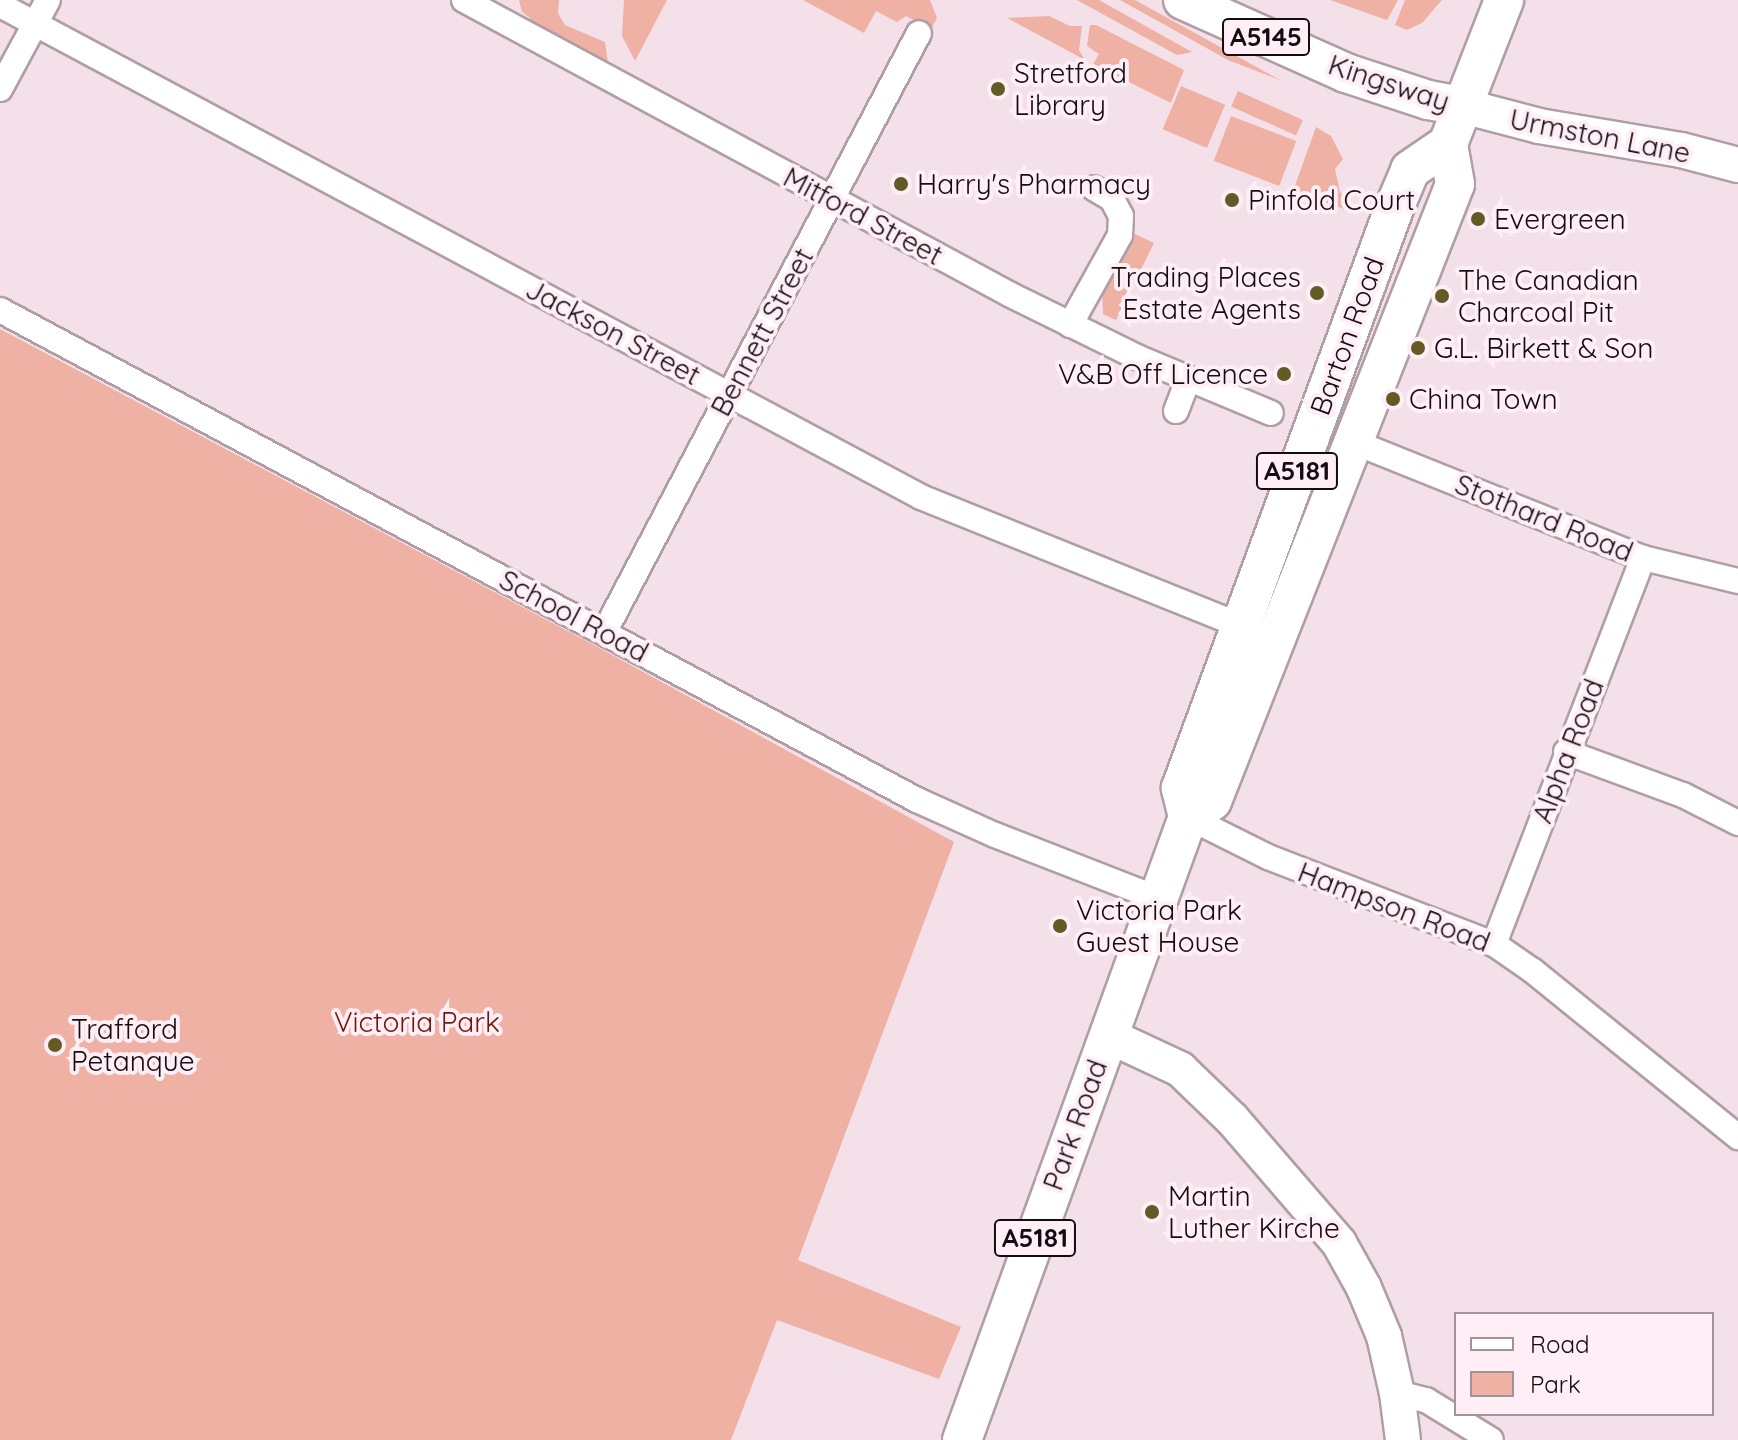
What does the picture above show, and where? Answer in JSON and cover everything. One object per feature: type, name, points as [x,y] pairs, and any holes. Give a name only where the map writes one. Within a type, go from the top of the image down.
[{"type":"main road","name":"Kingsway","points":[[1183,0],[1346,73],[1428,100],[1463,106]]},
{"type":"main road","points":[[1448,144],[1504,0]]},
{"type":"main road","name":"Barton Road","points":[[1107,1035],[1188,817],[1181,788],[1410,170],[1448,144],[1455,184],[1212,801],[1188,817]]},
{"type":"main road","points":[[1313,427],[1354,442]]},
{"type":"main road","name":"Park Road","points":[[962,1440],[1107,1035]]},
{"type":"street","points":[[0,89],[48,0]]},
{"type":"street","name":"Mitford Street","points":[[464,0],[1070,325],[1188,380],[1271,413]]},
{"type":"street","name":"Jackson Street","points":[[0,5],[954,513],[1242,626]]},
{"type":"street","name":"Bennett Street","points":[[605,631],[919,33]]},
{"type":"street","name":"Urmston Lane","points":[[1463,106],[1539,126],[1681,150],[1738,165]]},
{"type":"street","points":[[1070,325],[1120,235],[1121,216],[1112,199],[1094,188]]},
{"type":"street","name":"School Road","points":[[0,310],[917,800],[995,835],[1159,899]]},
{"type":"street","points":[[1176,411],[1188,380]]},
{"type":"street","name":"Stothard Road","points":[[1354,442],[1643,558],[1738,581]]},
{"type":"street","name":"Alpha Road","points":[[1494,944],[1643,558]]},
{"type":"street","points":[[1566,752],[1683,795],[1738,823]]},
{"type":"street","name":"Hampson Road","points":[[1188,817],[1268,857],[1494,944],[1738,1137]]},
{"type":"street","points":[[1107,1035],[1180,1069],[1232,1119],[1339,1243],[1364,1288],[1384,1336],[1397,1393],[1403,1440]]},
{"type":"street","points":[[1397,1393],[1426,1400],[1491,1440]]},
{"type":"green space","points":[[519,0],[559,0],[558,13],[565,25],[605,42],[609,70],[527,25],[530,18],[522,12]]},
{"type":"green space","points":[[624,0],[667,0],[635,61],[622,36]]},
{"type":"green space","points":[[803,0],[930,0],[937,18],[931,29],[906,16],[897,22],[876,11],[864,33]]},
{"type":"green space","points":[[1077,0],[1099,0],[1192,52],[1177,55]]},
{"type":"green space","points":[[1120,0],[1135,0],[1282,81],[1228,60]]},
{"type":"green space","points":[[1330,0],[1398,0],[1387,20]]},
{"type":"green space","points":[[1405,0],[1442,0],[1422,23],[1407,30],[1395,25]]},
{"type":"green space","points":[[1049,16],[1070,26],[1082,26],[1079,50],[1085,60],[1007,18]]},
{"type":"green space","points":[[1090,25],[1096,25],[1184,70],[1171,103],[1093,64],[1099,54],[1087,46]]},
{"type":"green space","points":[[1181,86],[1225,105],[1207,148],[1163,129]]},
{"type":"green space","points":[[1238,91],[1303,120],[1296,135],[1231,107]]},
{"type":"green space","points":[[1231,116],[1296,141],[1279,186],[1214,161]]},
{"type":"green space","points":[[1316,127],[1331,136],[1343,159],[1335,169],[1340,192],[1347,199],[1347,210],[1293,191]]},
{"type":"green space","points":[[1131,232],[1154,243],[1116,320],[1103,314],[1102,292]]},
{"type":"green space","name":"Victoria Park","points":[[0,329],[596,646],[954,842],[798,1260],[961,1327],[939,1379],[777,1320],[731,1440],[0,1440]]},
{"type":"place","name":"Stretford Library","points":[[998,89]]},
{"type":"place","name":"Harry's Pharmacy","points":[[901,184]]},
{"type":"place","name":"Pinfold Court","points":[[1232,200]]},
{"type":"place","name":"Evergreen","points":[[1478,219]]},
{"type":"place","name":"Trading Places Estate Agents","points":[[1317,293]]},
{"type":"place","name":"The Canadian Charcoal Pit","points":[[1442,296]]},
{"type":"place","name":"G.L. Birkett & Son","points":[[1418,348]]},
{"type":"place","name":"V&B Off Licence","points":[[1284,374]]},
{"type":"place","name":"China Town","points":[[1393,399]]},
{"type":"place","name":"Victoria Park Guest House","points":[[1060,926]]},
{"type":"place","name":"Trafford Petanque","points":[[55,1045]]},
{"type":"place","name":"Martin Luther Kirche","points":[[1152,1212]]}]
